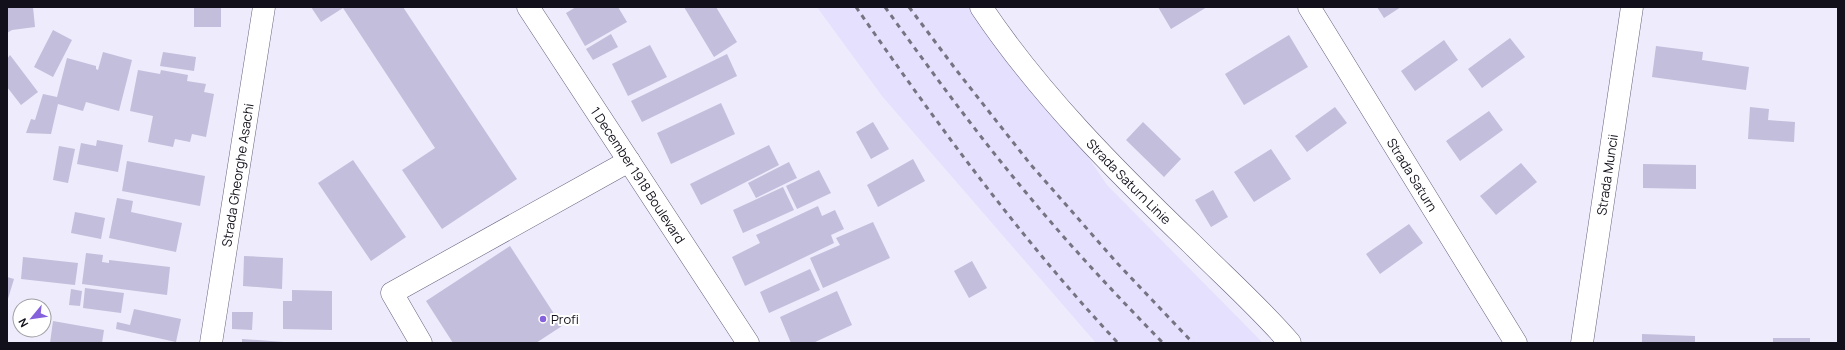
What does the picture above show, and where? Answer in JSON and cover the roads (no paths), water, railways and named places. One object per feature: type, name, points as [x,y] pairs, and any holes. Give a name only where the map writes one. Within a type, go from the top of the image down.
[{"type":"street","name":"Strada Gheorghe Asachi","points":[[211,343],[264,7]]},
{"type":"street","name":"1 December 1918 Boulevard","points":[[528,7],[748,343]]},
{"type":"street","name":"Strada Saturn Linie","points":[[982,7],[1020,59],[1092,146],[1260,310],[1290,343]]},
{"type":"street","name":"Strada Saturn","points":[[1309,7],[1516,343]]},
{"type":"street","name":"Strada Muncii","points":[[1582,343],[1632,7]]},
{"type":"street","points":[[421,343],[392,292],[629,161]]},
{"type":"railway","points":[[856,7],[917,94],[981,180],[1082,304],[1118,343]]},
{"type":"railway","points":[[885,7],[955,102],[1028,195],[1094,270],[1163,343]]},
{"type":"railway","points":[[909,7],[1031,165],[1118,264],[1193,343]]},
{"type":"place","name":"Profi","points":[[543,319]]}]
